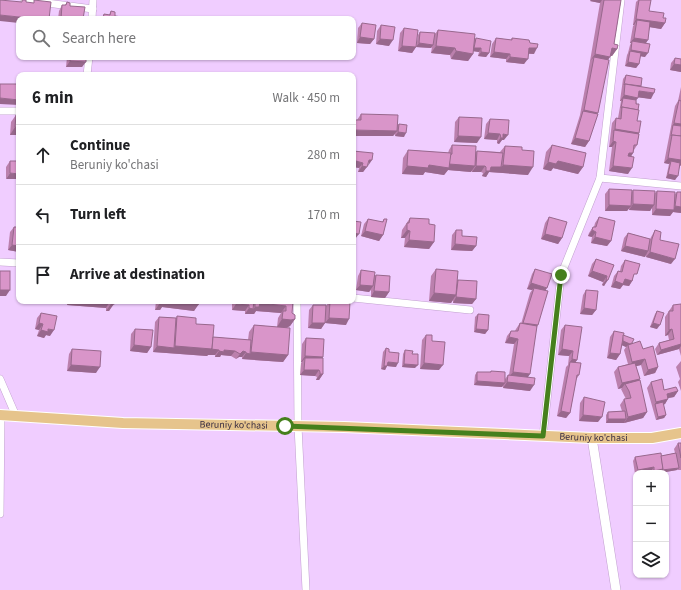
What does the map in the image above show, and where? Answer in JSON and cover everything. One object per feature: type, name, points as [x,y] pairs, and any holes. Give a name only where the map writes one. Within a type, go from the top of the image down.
[{"type":"main road","name":"Beruniy ko'chasi","points":[[1,415],[123,423],[298,426],[592,438],[652,438],[681,433]]},
{"type":"street","points":[[24,0],[93,9]]},
{"type":"street","points":[[92,16],[93,0]]},
{"type":"street","points":[[543,436],[561,275],[600,178],[621,0]]},
{"type":"street","points":[[87,72],[89,60]]},
{"type":"street","points":[[0,111],[16,111]]},
{"type":"street","points":[[600,178],[681,186]]},
{"type":"street","points":[[0,262],[16,263]]},
{"type":"street","points":[[356,298],[470,310]]},
{"type":"street","points":[[297,304],[298,426],[306,590]]},
{"type":"street","points":[[0,379],[16,416]]},
{"type":"street","points":[[0,514],[1,415]]},
{"type":"street","points":[[592,438],[616,590]]},
{"type":"building","points":[[0,0],[22,2],[22,0],[26,0],[26,2],[34,3],[34,0],[51,2],[49,16],[16,17],[0,15]]},
{"type":"building","points":[[604,0],[621,0],[614,44],[618,45],[617,49],[612,48],[610,57],[595,54]]},
{"type":"building","points":[[639,0],[651,0],[649,11],[664,13],[663,18],[666,18],[665,23],[636,19]]},
{"type":"building","points":[[67,2],[70,3],[70,6],[85,7],[84,16],[61,16],[62,5],[66,5]]},
{"type":"building","points":[[111,11],[115,12],[115,16],[104,16],[104,14],[110,15]]},
{"type":"building","points":[[637,20],[650,22],[648,40],[634,38]]},
{"type":"building","points":[[362,23],[376,25],[374,39],[360,37]]},
{"type":"building","points":[[381,25],[395,27],[393,40],[380,39]]},
{"type":"building","points":[[404,28],[418,30],[416,47],[402,46]]},
{"type":"building","points":[[438,30],[475,34],[473,54],[456,51],[455,48],[436,46]]},
{"type":"building","points":[[420,32],[435,33],[433,45],[419,43]]},
{"type":"building","points":[[476,38],[491,41],[489,53],[481,52],[481,48],[474,48]]},
{"type":"building","points":[[496,38],[529,40],[530,43],[538,44],[537,48],[529,48],[528,59],[510,57],[510,54],[494,52]]},
{"type":"building","points":[[632,41],[650,44],[648,53],[631,50]]},
{"type":"building","points":[[630,51],[641,53],[639,64],[628,62]]},
{"type":"building","points":[[594,57],[609,60],[598,113],[584,110]]},
{"type":"building","points":[[675,58],[681,59],[681,65],[674,64]]},
{"type":"building","points":[[86,60],[86,62],[70,61]]},
{"type":"building","points":[[626,75],[642,78],[641,86],[624,85]]},
{"type":"building","points":[[0,84],[16,84],[16,100],[0,98]]},
{"type":"building","points":[[625,84],[655,89],[654,93],[639,91],[638,98],[624,95]]},
{"type":"building","points":[[623,98],[636,100],[636,104],[639,104],[638,110],[621,108]]},
{"type":"building","points":[[679,100],[681,101],[681,124],[674,123]]},
{"type":"building","points":[[622,107],[639,110],[637,121],[641,121],[639,133],[615,129],[616,118],[621,119]]},
{"type":"building","points":[[583,111],[598,114],[589,141],[575,138]]},
{"type":"building","points":[[361,114],[398,115],[397,131],[356,130],[356,120],[361,120]]},
{"type":"building","points":[[459,117],[482,118],[481,137],[458,136]]},
{"type":"building","points":[[490,119],[509,120],[508,135],[503,134],[503,138],[501,138],[500,134],[488,133]]},
{"type":"building","points":[[399,124],[407,125],[406,133],[398,132]]},
{"type":"building","points":[[673,125],[681,126],[681,136],[671,136]]},
{"type":"building","points":[[614,130],[639,134],[637,145],[634,145],[633,153],[629,153],[628,156],[634,157],[632,168],[613,166],[616,142],[613,141]]},
{"type":"building","points":[[672,135],[681,136],[681,160],[668,158]]},
{"type":"building","points":[[452,145],[476,146],[475,166],[449,164],[450,155],[452,154]]},
{"type":"building","points":[[552,145],[586,153],[583,167],[558,161],[556,164],[548,162]]},
{"type":"building","points":[[505,146],[522,147],[522,150],[534,151],[533,167],[503,165]]},
{"type":"building","points":[[408,150],[451,153],[449,168],[429,165],[428,168],[407,166]]},
{"type":"building","points":[[356,151],[373,153],[372,160],[369,160],[367,167],[362,166],[363,163],[356,161]]},
{"type":"building","points":[[477,151],[503,153],[501,167],[491,167],[490,171],[486,171],[485,166],[476,166]]},
{"type":"building","points":[[10,161],[16,161],[16,174],[10,173]]},
{"type":"building","points":[[671,161],[680,163],[678,176],[668,174]]},
{"type":"building","points":[[609,189],[632,190],[631,206],[609,205]]},
{"type":"building","points":[[633,190],[655,191],[654,205],[633,204]]},
{"type":"building","points":[[657,191],[675,192],[674,210],[656,209]]},
{"type":"building","points":[[677,192],[681,192],[681,207],[675,206]]},
{"type":"building","points":[[549,217],[567,222],[562,238],[545,234]]},
{"type":"building","points":[[599,217],[615,221],[611,241],[595,237],[596,232],[592,230],[593,227],[596,227]]},
{"type":"building","points":[[410,218],[429,219],[429,224],[435,225],[434,242],[409,240],[410,231],[407,230],[407,223],[409,223]]},
{"type":"building","points":[[368,219],[383,222],[384,219],[387,219],[383,235],[365,231]]},
{"type":"building","points":[[356,221],[361,222],[359,234],[356,234]]},
{"type":"building","points":[[14,227],[16,227],[16,246],[12,245]]},
{"type":"building","points":[[456,230],[462,230],[462,236],[477,237],[476,246],[455,244]]},
{"type":"building","points":[[655,230],[661,232],[660,240],[679,244],[675,259],[650,252]]},
{"type":"building","points":[[628,233],[650,239],[648,251],[625,246]]},
{"type":"building","points":[[596,259],[614,265],[608,280],[606,280],[607,276],[592,271]]},
{"type":"building","points":[[625,260],[640,264],[637,274],[634,274],[632,281],[625,279],[623,284],[615,281],[618,271],[622,272]]},
{"type":"building","points":[[436,269],[458,271],[456,295],[434,293]]},
{"type":"building","points":[[535,269],[552,274],[547,288],[531,283]]},
{"type":"building","points":[[361,270],[375,272],[373,286],[360,285]]},
{"type":"building","points":[[0,271],[10,271],[10,290],[0,290]]},
{"type":"building","points":[[376,275],[390,276],[389,292],[374,291]]},
{"type":"building","points":[[458,280],[477,281],[476,299],[456,297]]},
{"type":"building","points":[[534,288],[548,291],[538,325],[523,323]]},
{"type":"building","points":[[586,290],[598,291],[596,310],[584,308]]},
{"type":"building","points":[[236,304],[254,304],[253,309],[249,308],[249,305]]},
{"type":"building","points":[[255,304],[260,304],[259,307],[255,307]]},
{"type":"building","points":[[269,304],[293,304],[292,313],[295,315],[295,319],[282,319],[283,311],[286,311],[286,306]]},
{"type":"building","points":[[330,304],[350,304],[349,319],[329,318]]},
{"type":"building","points":[[681,304],[681,344],[661,350],[659,343],[674,339],[672,329],[669,330],[669,311],[673,311],[673,305]]},
{"type":"building","points":[[313,305],[326,305],[325,323],[312,323]]},
{"type":"building","points":[[657,311],[664,313],[660,325],[653,323]]},
{"type":"building","points":[[41,313],[57,316],[54,330],[48,329],[48,332],[41,330],[43,324],[39,323]]},
{"type":"building","points":[[478,314],[489,315],[488,330],[476,329]]},
{"type":"building","points":[[177,316],[196,318],[196,324],[214,325],[212,349],[175,346]]},
{"type":"building","points":[[159,317],[176,318],[174,348],[157,346]]},
{"type":"building","points":[[520,323],[537,326],[530,374],[513,372],[518,339],[509,337],[511,331],[518,331]]},
{"type":"building","points":[[254,325],[290,328],[288,355],[251,352]]},
{"type":"building","points":[[565,325],[582,327],[577,360],[572,359],[573,351],[562,349]]},
{"type":"building","points":[[135,329],[153,330],[151,347],[134,345]]},
{"type":"building","points":[[614,331],[624,333],[620,354],[610,353]]},
{"type":"building","points":[[426,335],[432,335],[432,341],[445,342],[443,365],[424,363]]},
{"type":"building","points":[[623,335],[634,339],[632,343],[630,344],[623,341]]},
{"type":"building","points":[[213,337],[251,340],[250,354],[243,351],[240,354],[235,351],[224,350],[224,352],[211,349]]},
{"type":"building","points":[[306,338],[324,339],[323,357],[305,356]]},
{"type":"building","points":[[640,341],[643,349],[653,346],[658,367],[648,370],[645,359],[632,362],[628,345]]},
{"type":"building","points":[[386,348],[389,349],[389,352],[399,353],[398,363],[388,362],[387,366],[384,366]]},
{"type":"building","points":[[72,349],[101,351],[100,367],[71,365]]},
{"type":"building","points":[[405,350],[413,351],[412,354],[418,354],[418,365],[404,364]]},
{"type":"building","points":[[305,358],[323,358],[323,374],[320,374],[319,370],[304,370]]},
{"type":"building","points":[[570,362],[581,363],[579,375],[577,375],[570,413],[561,411]]},
{"type":"building","points":[[635,363],[640,379],[622,383],[618,367]]},
{"type":"building","points":[[477,372],[505,372],[505,383],[477,381]]},
{"type":"building","points":[[508,375],[535,378],[534,385],[507,382]]},
{"type":"building","points":[[662,379],[664,390],[676,387],[678,391],[667,394],[668,399],[656,402],[651,382]]},
{"type":"building","points":[[640,380],[647,412],[628,417],[624,399],[631,398],[625,384]]},
{"type":"building","points":[[584,397],[605,402],[602,417],[583,415]]},
{"type":"building","points":[[663,402],[666,415],[658,417],[655,404]]},
{"type":"building","points":[[625,411],[626,419],[608,419],[608,412]]},
{"type":"building","points":[[678,443],[681,443],[681,458]]},
{"type":"building","points":[[661,453],[663,469],[654,470],[654,467],[638,470],[635,457]]},
{"type":"building","points":[[676,453],[679,468],[662,470],[661,456]]},
{"type":"route","points":[[285,426],[344,427],[543,436],[561,275]]}]
